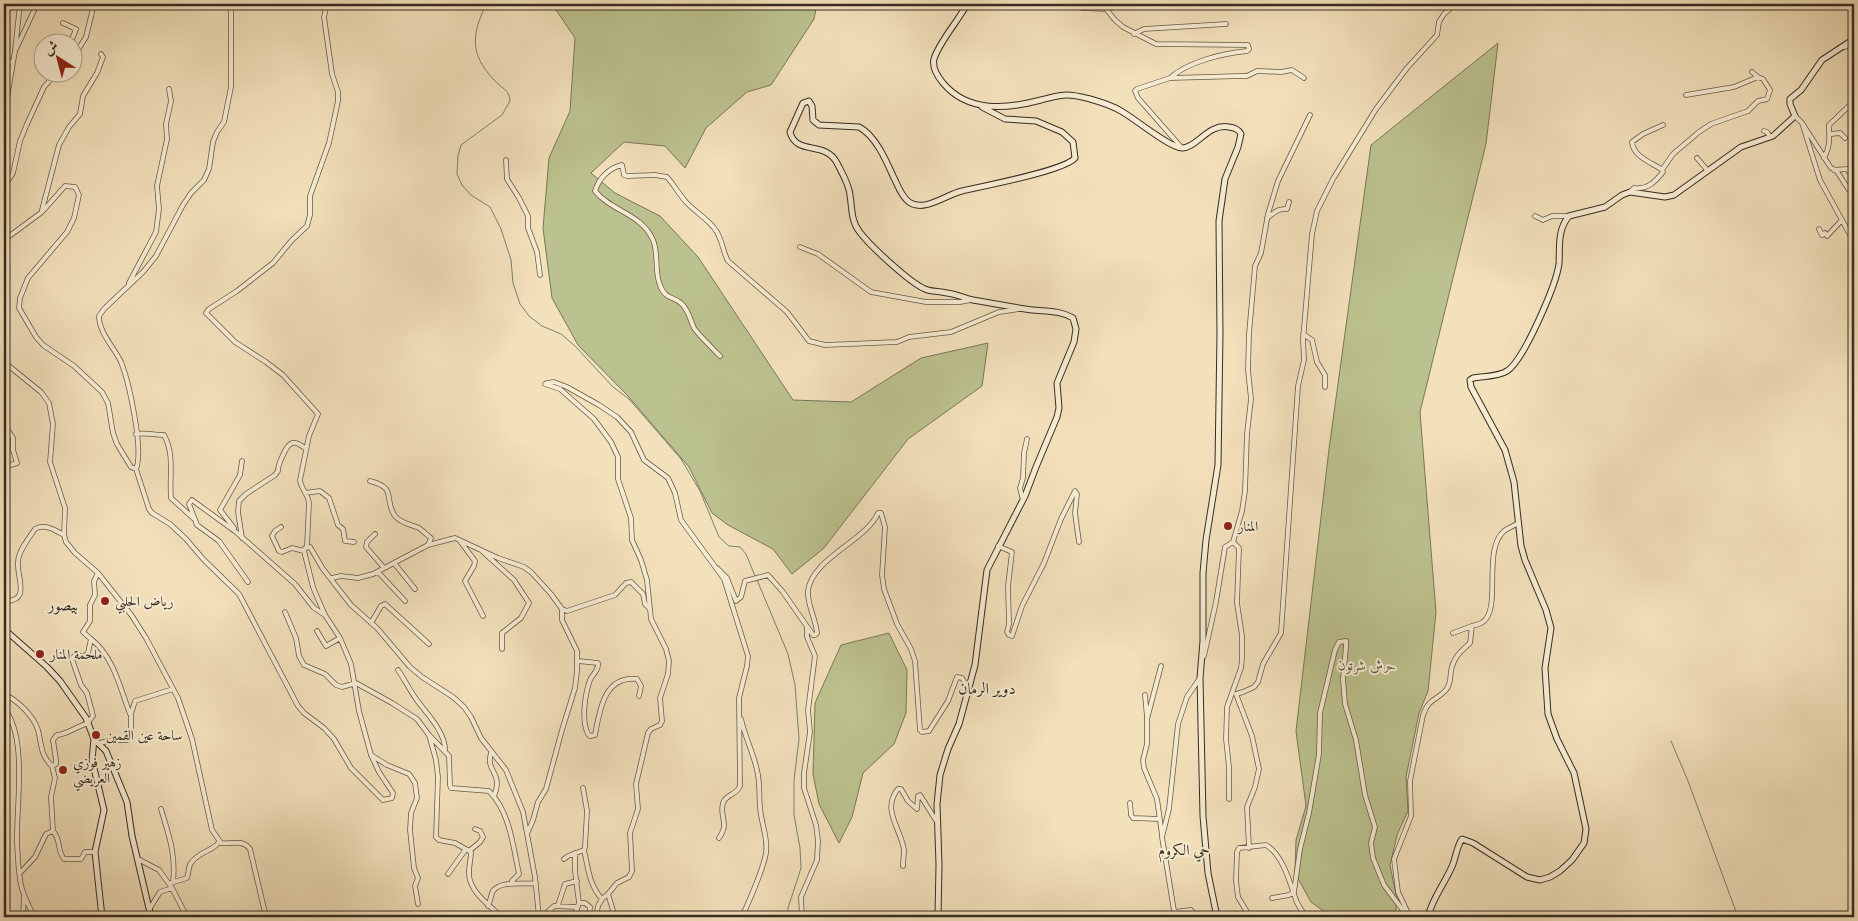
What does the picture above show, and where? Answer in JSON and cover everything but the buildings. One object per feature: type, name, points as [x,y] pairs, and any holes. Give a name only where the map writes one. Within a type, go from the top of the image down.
[{"type":"street","points":[[4,116],[15,51],[20,4]]},
{"type":"street","points":[[15,51],[37,4]]},
{"type":"street","points":[[82,43],[86,37],[94,4]]},
{"type":"street","points":[[231,4],[232,87],[224,122],[216,132],[213,142],[209,169],[204,180],[183,204],[156,256],[143,272],[104,309],[99,316],[99,322],[122,363],[135,420],[138,456],[136,469],[149,509],[175,529],[238,594],[298,706],[334,739],[351,768],[382,800],[389,800],[392,798],[393,793],[371,756],[360,717],[356,683],[351,664],[340,638],[325,615],[313,587],[305,549],[309,497],[301,486],[300,480],[309,436],[318,414],[283,376],[266,362],[235,342],[206,313],[273,263],[292,240],[307,226],[310,215],[310,196],[329,143],[338,101],[324,17],[327,4]]},
{"type":"street","points":[[938,917],[937,804],[940,775],[976,665],[987,570],[1023,500],[1057,417],[1059,408],[1057,383],[1074,342],[1076,329],[1073,318],[1065,313],[1026,310],[922,288],[891,263],[859,232],[853,218],[847,184],[831,154],[801,145],[792,138],[790,132],[803,102],[806,101],[809,101],[812,106],[813,120],[819,125],[859,127],[863,129],[875,143],[890,169],[902,196],[910,203],[920,206],[954,193],[1039,173],[1070,162],[1075,158],[1073,142],[1062,132],[1036,121],[1005,119],[982,107],[965,101],[947,88],[937,74],[934,59],[967,4]]},
{"type":"street","points":[[1072,4],[1082,8],[1106,10]]},
{"type":"street","points":[[1102,4],[1115,20],[1134,34],[1161,45],[1248,45],[1247,51],[1231,53],[1207,60],[1174,74],[1170,78]]},
{"type":"street","points":[[1235,692],[1243,692],[1254,687],[1258,682],[1263,664],[1281,633],[1298,386],[1304,360],[1303,334],[1312,234],[1317,211],[1323,196],[1376,109],[1407,68],[1437,35],[1439,22],[1451,8]]},
{"type":"street","points":[[63,22],[76,29],[75,32]]},
{"type":"street","points":[[1134,34],[1150,29],[1226,24]]},
{"type":"street","points":[[1844,47],[1854,39]]},
{"type":"street","points":[[1849,190],[1824,158],[1802,123],[1795,116],[1790,99],[1800,90],[1822,60],[1844,47],[1854,44]]},
{"type":"street","points":[[42,212],[60,145],[69,127],[80,114],[83,96],[102,64],[103,57],[101,54]]},
{"type":"street","points":[[4,58],[12,63]]},
{"type":"street","points":[[1182,148],[1138,98],[1135,91],[1137,89],[1170,78],[1247,76],[1257,70],[1281,72],[1292,70],[1304,78]]},
{"type":"street","points":[[1630,192],[1632,188],[1648,187],[1660,175],[1673,154],[1699,132],[1711,124],[1748,111],[1758,101],[1767,99],[1770,90],[1763,79],[1752,72]]},
{"type":"street","points":[[1686,95],[1734,87],[1758,77]]},
{"type":"street","points":[[4,187],[13,173],[20,141],[27,124],[44,87],[48,82]]},
{"type":"street","points":[[128,285],[156,232],[159,209],[157,186],[167,139],[166,124],[171,96],[169,89]]},
{"type":"street","points":[[982,107],[1013,105],[1062,95],[1077,96],[1111,106],[1182,148],[1187,148],[1208,132],[1220,127],[1234,127],[1241,134],[1238,147],[1225,179],[1219,221],[1218,465],[1203,572],[1202,662]]},
{"type":"street","points":[[1824,158],[1829,147],[1831,134],[1829,125],[1854,99]]},
{"type":"street","points":[[1851,104],[1854,109]]},
{"type":"street","points":[[1217,917],[1208,873],[1203,816],[1200,678],[1226,548],[1233,542],[1245,492],[1247,434],[1251,399],[1248,370],[1249,334],[1255,266],[1261,253],[1267,218],[1278,181],[1310,115]]},
{"type":"street","points":[[1535,216],[1543,220],[1552,216],[1569,216],[1605,207],[1622,194],[1630,192],[1656,196],[1672,196],[1741,147],[1770,137],[1795,116]]},
{"type":"street","points":[[1802,123],[1820,180],[1854,242]]},
{"type":"street","points":[[1662,170],[1637,154],[1632,147],[1632,142],[1643,134],[1663,126]]},
{"type":"street","points":[[1764,131],[1770,137]]},
{"type":"street","points":[[1831,134],[1840,133],[1845,138]]},
{"type":"street","points":[[1697,158],[1702,161],[1708,171]]},
{"type":"street","points":[[506,160],[507,179],[528,216],[528,228],[537,252],[540,276]]},
{"type":"street","points":[[720,356],[694,328],[681,303],[671,299],[663,292],[658,283],[657,256],[652,240],[637,219],[602,200],[595,191],[598,182],[614,167],[622,165],[624,175],[627,176],[655,175],[667,177],[687,204],[706,218],[716,231],[724,246],[725,256],[728,261],[787,312],[807,339],[814,343],[825,345],[897,342],[909,337],[951,332],[1000,312],[1026,310]]},
{"type":"street","points":[[1834,170],[1847,169],[1854,178]]},
{"type":"street","points":[[4,240],[42,212],[65,186],[72,186],[78,191],[79,195],[74,218],[67,232],[28,278],[20,298],[19,308],[36,337],[43,345],[74,366],[102,392],[108,403],[113,434],[117,444],[130,467],[136,469]]},
{"type":"street","points":[[1267,218],[1275,211],[1282,208],[1287,209],[1289,202]]},
{"type":"street","points":[[1428,917],[1436,896],[1452,866],[1462,839],[1467,839],[1474,843],[1526,877],[1540,880],[1550,877],[1567,865],[1583,845],[1585,839],[1586,824],[1574,773],[1557,739],[1548,714],[1545,668],[1550,643],[1550,624],[1544,603],[1524,560],[1514,482],[1505,450],[1469,383],[1473,378],[1508,371],[1532,334],[1555,278],[1561,231],[1569,216]]},
{"type":"street","points":[[1819,229],[1822,235],[1825,233],[1827,236],[1842,220]]},
{"type":"street","points":[[800,247],[818,254],[871,292],[934,302],[964,302],[972,300]]},
{"type":"street","points":[[1303,334],[1312,340],[1317,362],[1325,375],[1325,387]]},
{"type":"street","points":[[4,362],[46,397],[54,424],[50,462],[65,508],[64,535],[67,545],[98,573],[136,621],[174,689],[182,706],[190,732],[213,833],[219,842],[227,844],[240,842],[246,844],[250,849],[266,917]]},
{"type":"street","points":[[596,917],[598,906],[602,899],[615,884],[627,879],[632,871],[630,838],[631,829],[638,810],[637,779],[648,734],[651,729],[660,725],[662,719],[660,698],[668,674],[668,661],[666,649],[653,624],[647,580],[632,540],[631,518],[618,479],[618,462],[615,450],[604,431],[583,408],[560,389],[545,384],[554,382],[567,387],[599,405],[627,427],[644,460],[668,478],[675,493],[681,520],[724,579],[748,656],[739,692],[740,786],[737,792],[727,796],[724,800],[725,827],[719,838]]},
{"type":"street","points":[[4,424],[13,438],[13,450],[17,463],[4,467]]},
{"type":"street","points":[[136,434],[146,432],[153,435],[164,435],[171,455],[171,498],[194,519],[199,527],[218,541],[248,582]]},
{"type":"street","points":[[1023,500],[1020,488],[1023,478],[1024,452],[1027,439]]},
{"type":"street","points":[[242,538],[238,506],[242,497],[275,474],[288,445],[293,442],[298,443],[306,449]]},
{"type":"street","points":[[242,461],[240,475],[220,510],[242,538],[295,584],[314,608],[325,615]]},
{"type":"street","points":[[370,481],[382,484],[388,493],[394,514],[400,522],[418,528],[431,538],[428,544]]},
{"type":"street","points":[[305,493],[320,491],[329,498],[338,525],[343,529],[345,541],[354,542]]},
{"type":"street","points":[[998,546],[1012,552],[1008,586],[1009,624],[1007,632],[1012,636],[1022,606],[1044,563],[1061,519],[1075,491],[1078,494],[1075,513],[1079,542]]},
{"type":"street","points":[[194,519],[190,504],[192,500],[236,532]]},
{"type":"street","points":[[717,568],[728,578],[736,601],[740,599],[745,582],[768,575],[813,635],[817,633],[808,590],[814,578],[823,565],[871,526],[878,514],[881,514],[885,527],[882,575],[884,589],[897,624],[912,648],[915,661],[914,672],[920,730],[922,732],[929,731],[948,701],[957,677],[959,676],[966,684],[968,693]]},
{"type":"street","points":[[1453,633],[1485,620],[1493,594],[1491,574],[1498,540],[1504,532],[1518,524]]},
{"type":"street","points":[[4,601],[16,599],[21,592],[18,558],[35,529],[39,526],[49,528],[64,535]]},
{"type":"street","points":[[281,527],[274,531],[272,536],[279,551],[282,552],[292,548],[310,548],[323,569],[332,578],[351,605],[371,623],[416,672],[435,687],[453,697],[464,707],[491,753],[498,758],[509,774],[523,812],[540,916]]},
{"type":"street","points":[[375,534],[367,542],[366,547],[384,568]]},
{"type":"street","points":[[332,578],[341,576],[358,578],[378,572],[428,544],[452,538],[531,572],[562,609],[567,611],[615,595],[626,584],[631,582],[643,594],[645,604],[651,609]]},
{"type":"street","points":[[458,539],[475,561],[465,581],[484,616]]},
{"type":"street","points":[[1228,799],[1227,707],[1235,692],[1242,659],[1242,636],[1237,604],[1239,548],[1233,542]]},
{"type":"street","points":[[481,550],[514,580],[529,603],[521,618],[502,633],[502,649]]},
{"type":"street","points":[[394,563],[415,589]]},
{"type":"street","points":[[378,572],[405,600]]},
{"type":"street","points":[[98,573],[94,581],[95,595],[90,605],[90,621],[83,632],[101,649],[111,664],[131,714]]},
{"type":"street","points":[[371,623],[381,606],[385,604],[429,644]]},
{"type":"street","points":[[527,834],[533,820],[536,805],[546,788],[575,688],[578,661],[577,651],[562,620],[562,609]]},
{"type":"street","points":[[286,612],[296,638],[298,656],[304,665],[325,674],[336,685],[342,687],[356,683],[417,719],[450,758],[451,788],[489,791],[494,796],[510,827],[516,853],[519,874],[512,880],[512,884]]},
{"type":"street","points":[[1409,917],[1398,892],[1394,859],[1412,806],[1410,781],[1418,734],[1426,705],[1449,685],[1455,659],[1461,650],[1470,643],[1472,626]]},
{"type":"street","points":[[802,917],[801,897],[817,860],[818,841],[816,825],[804,788],[804,772],[810,732],[808,710],[814,656],[807,637],[807,627]]},
{"type":"street","points":[[4,629],[54,675],[69,692],[97,741],[106,751],[126,802],[151,917]]},
{"type":"street","points":[[317,631],[326,646],[340,638]]},
{"type":"street","points":[[52,766],[56,764],[53,740],[79,725],[88,723],[93,716],[87,693],[81,686],[72,659],[76,655],[87,655],[91,640]]},
{"type":"street","points":[[1294,892],[1300,849],[1310,813],[1319,754],[1320,713],[1335,650],[1342,640],[1346,641],[1342,680],[1345,704],[1356,740],[1365,795],[1375,827],[1371,843],[1373,858],[1384,885],[1409,917]]},
{"type":"street","points":[[578,661],[598,663],[599,666],[593,674],[587,691],[585,720],[590,736],[595,734],[597,723],[610,688],[617,682],[637,679],[641,686],[638,696]]},
{"type":"street","points":[[1147,719],[1161,666]]},
{"type":"street","points":[[398,670],[419,704],[433,722],[445,744],[444,751]]},
{"type":"street","points":[[1162,837],[1169,809],[1178,724],[1187,697],[1200,678]]},
{"type":"street","points":[[97,741],[126,741],[129,739],[131,733],[131,714],[136,701],[174,689]]},
{"type":"street","points":[[1235,692],[1252,736],[1259,769],[1255,788],[1247,807],[1249,848]]},
{"type":"street","points":[[4,694],[15,700],[32,717],[38,731],[44,757],[52,766],[55,778],[51,797],[53,831],[58,836],[61,855],[64,859],[82,859],[85,852],[95,852]]},
{"type":"street","points":[[1145,695],[1147,744],[1143,766],[1155,792],[1175,917]]},
{"type":"street","points":[[4,708],[11,718],[17,738],[17,844],[24,895],[23,917]]},
{"type":"street","points":[[739,712],[744,733],[753,752],[758,772],[759,804],[767,842],[766,854],[742,917]]},
{"type":"street","points":[[429,735],[436,760],[438,777],[436,837],[439,840],[455,843],[472,854],[468,872],[469,878],[482,900],[502,917]]},
{"type":"street","points":[[97,741],[92,760],[104,810],[95,852],[102,917]]},
{"type":"street","points":[[491,753],[490,764],[498,783],[494,796]]},
{"type":"street","points":[[371,756],[410,774],[415,783],[417,798],[412,813],[410,830],[414,868],[418,878],[415,886],[418,904]]},
{"type":"street","points":[[583,788],[587,811],[584,850],[590,877],[602,899]]},
{"type":"street","points":[[903,866],[904,849],[892,815],[892,796],[898,789],[901,789],[908,801],[917,809],[917,800],[920,795],[938,824]]},
{"type":"street","points":[[1130,803],[1133,818],[1159,819]]},
{"type":"street","points":[[161,810],[172,846],[175,864],[172,885]]},
{"type":"street","points":[[448,874],[467,850],[480,842],[483,837],[480,831],[475,829]]},
{"type":"street","points":[[20,873],[35,857],[46,834],[53,831]]},
{"type":"street","points":[[150,908],[160,892],[187,878],[191,862],[204,851],[216,847],[219,842]]},
{"type":"street","points":[[1250,917],[1239,902],[1236,881],[1237,852],[1238,848],[1266,845],[1270,847],[1281,863],[1294,892],[1296,902],[1306,917]]},
{"type":"street","points":[[564,859],[584,850]]},
{"type":"street","points":[[574,917],[578,905],[575,853]]},
{"type":"street","points":[[138,859],[159,869],[172,885],[187,917]]},
{"type":"street","points":[[558,905],[565,884],[577,881]]},
{"type":"street","points":[[488,906],[494,889],[512,884],[536,883]]},
{"type":"street","points":[[1272,898],[1294,892]]},
{"type":"street","points":[[608,894],[616,917]]},
{"type":"street","points":[[24,895],[34,917]]},
{"type":"street","points":[[532,917],[540,916],[554,906],[586,903],[590,907],[589,917]]},
{"type":"street","points":[[1174,912],[1191,910],[1197,917]]},
{"type":"green space","points":[[552,4],[817,4],[814,19],[771,85],[747,92],[706,128],[685,168],[665,146],[624,142],[591,173],[615,193],[660,216],[698,257],[793,400],[851,402],[921,358],[988,343],[982,386],[908,439],[824,548],[792,574],[773,549],[728,525],[712,513],[689,467],[627,395],[578,345],[552,298],[543,228],[549,158],[570,111],[575,38]]},
{"type":"green space","name":"حرش شرتون","points":[[1498,43],[1486,144],[1420,412],[1436,612],[1428,691],[1419,713],[1406,777],[1408,811],[1397,835],[1390,865],[1397,900],[1395,917],[1332,917],[1311,902],[1295,873],[1296,840],[1306,806],[1296,731],[1329,449],[1371,145]]},
{"type":"green space","points":[[889,633],[907,670],[906,713],[894,744],[863,773],[852,817],[839,843],[819,804],[813,774],[815,703],[841,645]]},
{"type":"waterway","points":[[486,4],[478,25],[475,44],[480,61],[494,80],[507,91],[510,101],[502,115],[461,145],[457,174],[462,185],[471,195],[490,207],[501,229],[511,260],[513,283],[520,304],[529,316],[542,326],[561,334],[575,346],[613,387],[629,399],[681,459],[700,491],[719,537],[729,546],[740,547],[746,554],[755,576]]},
{"type":"waterway","points":[[757,580],[788,654],[795,685],[799,739],[794,780],[794,815],[800,848],[801,868],[788,908],[788,917]]},
{"type":"waterway","points":[[1671,741],[1688,781],[1738,917]]},
{"type":"place","name":"المنار","points":[[1228,526]]},
{"type":"place","name":"رياض الحلبي","points":[[105,601]]},
{"type":"place","name":"ملحمة المنار","points":[[40,654]]},
{"type":"place","name":"ساحة عين القمين","points":[[96,735]]},
{"type":"place","name":"زهير فوزي العريضي","points":[[63,770]]},
{"type":"district","name":"بيصور","points":[[63,604]]},
{"type":"district","name":"دوير الرمان","points":[[987,688]]},
{"type":"district","name":"حي الكروم","points":[[1184,849]]}]
